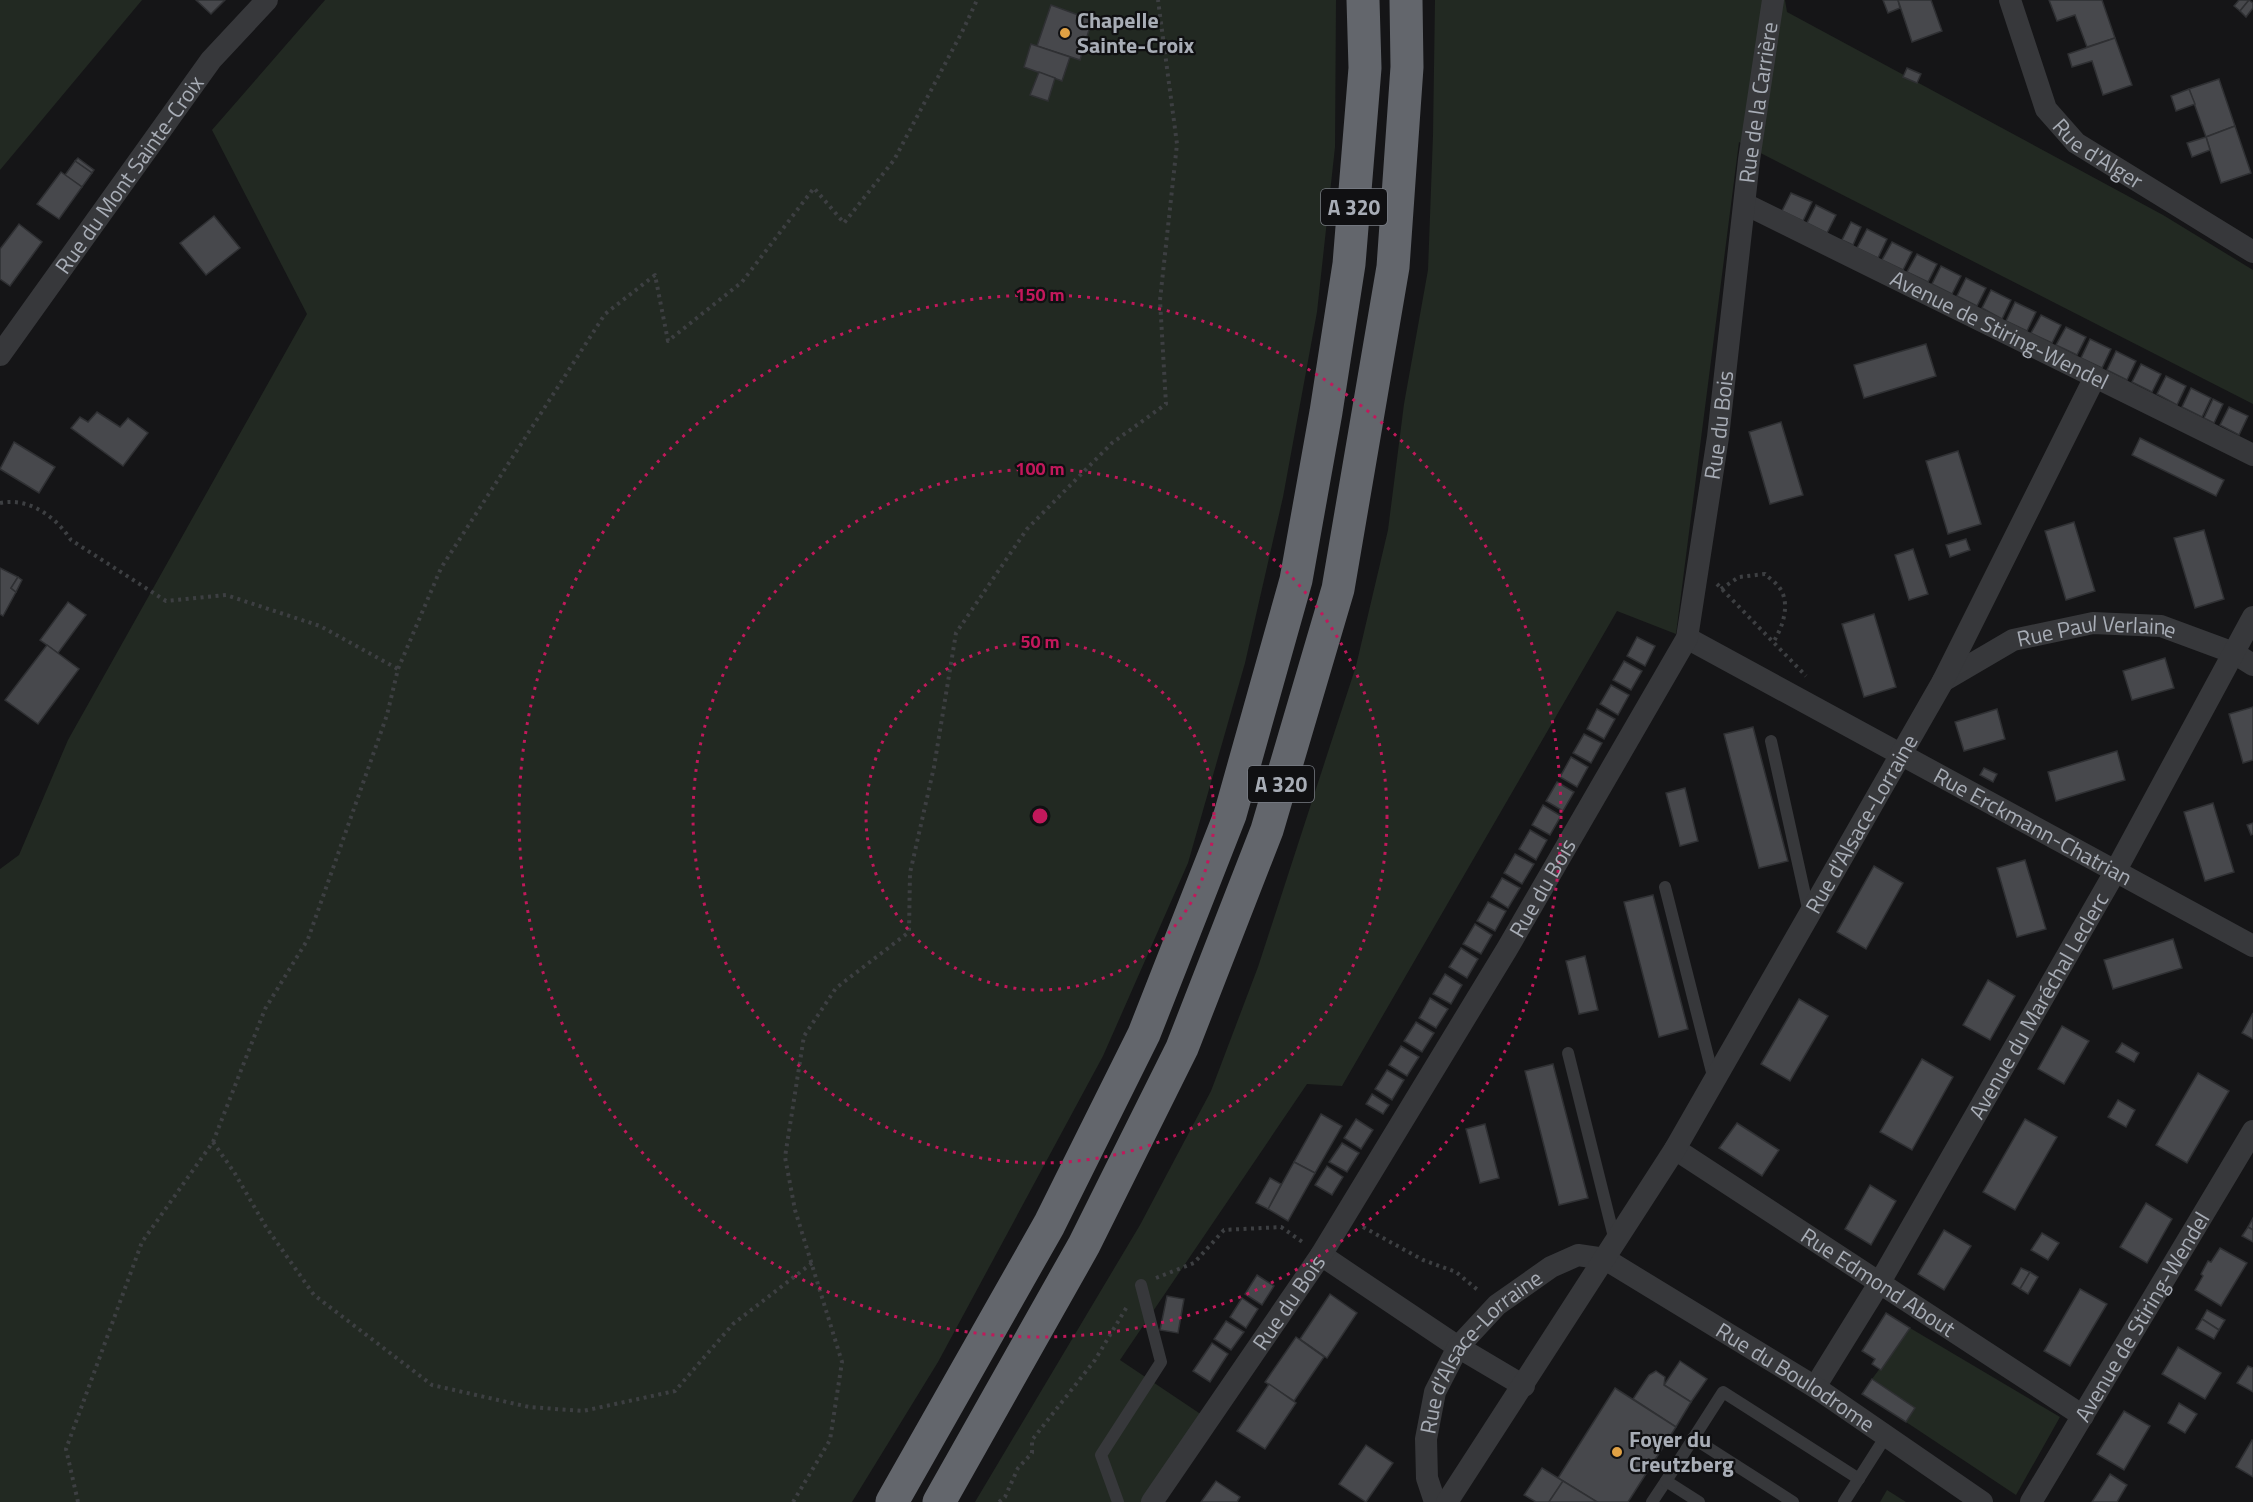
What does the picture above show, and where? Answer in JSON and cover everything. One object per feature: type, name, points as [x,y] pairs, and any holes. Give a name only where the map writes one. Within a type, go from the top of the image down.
[{"type":"highway","name":"A 320","points":[[892,1502],[1049,1225],[1144,1034],[1230,815],[1296,580],[1326,412],[1350,252],[1365,68],[1363,0]]},
{"type":"highway","name":"A 320","points":[[939,1502],[1084,1245],[1177,1058],[1267,830],[1338,588],[1393,267],[1407,67],[1406,0]]},
{"type":"street","name":"Rue du Mont Sainte-Croix","points":[[0,355],[211,60],[267,0]]},
{"type":"street","name":"Rue de la Carrière","points":[[1745,204],[1749,160],[1773,0]]},
{"type":"street","name":"Rue d'Alger","points":[[2010,0],[2046,109],[2076,143],[2253,252]]},
{"type":"street","name":"Avenue de Stiring-Wendel","points":[[1745,204],[2253,455]]},
{"type":"street","name":"Rue du Bois","points":[[1152,1502],[1321,1255],[1506,949],[1687,638],[1718,437],[1745,204]]},
{"type":"street","name":"Rue d'Alsace-Lorraine","points":[[1447,1502],[1675,1149],[1943,681],[2095,377]]},
{"type":"street","name":"Avenue du Maréchal Leclerc","points":[[1815,1387],[1880,1282],[2115,872],[2244,659],[2253,617]]},
{"type":"street","name":"Rue Paul Verlaine","points":[[1943,681],[2013,640],[2093,623],[2161,626],[2244,659]]},
{"type":"street","name":"Rue Erckmann-Chatrian","points":[[1687,638],[2253,946]]},
{"type":"street","name":"Avenue de Stiring-Wendel","points":[[2031,1502],[2253,1131]]},
{"type":"street","name":"Rue Edmond About","points":[[1675,1149],[2083,1416]]},
{"type":"street","name":"Rue d'Alsace-Lorraine","points":[[1435,1502],[1427,1478],[1426,1439],[1435,1392],[1458,1347],[1497,1305],[1551,1267],[1578,1255],[1611,1251]]},
{"type":"street","name":"Rue du Boulodrome","points":[[1611,1251],[1982,1502]]},
{"type":"street","points":[[1321,1255],[1458,1347],[1524,1386]]},
{"type":"lane","points":[[1771,741],[1810,914]]},
{"type":"lane","points":[[1665,887],[1714,1081]]},
{"type":"lane","points":[[1568,1053],[1611,1251]]},
{"type":"lane","points":[[1118,1502],[1101,1455],[1161,1362],[1141,1285]]},
{"type":"lane","points":[[1652,1502],[1724,1392],[1859,1479]]},
{"type":"lane","points":[[1844,1502],[1886,1436]]},
{"type":"lane","points":[[1693,1438],[1793,1502]]},
{"type":"lane","points":[[1666,1481],[1699,1502]]},
{"type":"path","points":[[78,1502],[66,1449],[142,1242],[213,1142],[265,1009],[308,939],[387,715],[398,669],[441,568],[605,314],[655,274],[668,341],[742,282],[814,188],[844,223],[894,160],[977,0]]},
{"type":"path","points":[[793,1502],[830,1440],[842,1362],[795,1210],[785,1157],[804,1036],[836,988],[909,932],[910,873],[934,767],[956,633],[1027,529],[1112,443],[1166,404],[1160,300],[1177,144],[1158,0]]},
{"type":"path","points":[[0,503],[8,501],[40,508],[63,527],[71,540],[166,601],[226,595],[320,626],[398,669]]},
{"type":"path","points":[[1698,565],[1774,641],[1815,686],[1822,712]]},
{"type":"path","points":[[1721,589],[1739,577],[1765,574],[1780,588],[1786,610],[1774,641]]},
{"type":"path","points":[[213,1142],[234,1172],[266,1227],[314,1295],[432,1385],[529,1407],[583,1411],[675,1391],[733,1324],[812,1263]]},
{"type":"path","points":[[1344,1216],[1423,1260],[1456,1272],[1497,1305]]},
{"type":"path","points":[[999,1502],[1005,1497],[1018,1468],[1032,1453],[1032,1440],[1095,1360],[1141,1285],[1194,1263],[1224,1230],[1281,1227],[1290,1233]]},
{"type":"shaded area","points":[[0,0],[142,0],[0,170]]},
{"type":"shaded area","points":[[325,0],[1336,0],[1335,147],[1317,312],[1283,497],[1245,663],[1188,863],[1103,1056],[938,1362],[852,1502],[0,1502],[0,869],[19,855],[68,740],[307,314],[212,130]]},
{"type":"shaded area","points":[[1435,0],[1785,0],[1787,12],[2163,215],[2253,270],[2253,404],[1739,142],[1676,634],[1617,611],[1342,1086],[1307,1084],[1120,1360],[1202,1415],[1141,1502],[975,1502],[1140,1225],[1211,1091],[1258,967],[1356,666],[1388,530],[1404,404],[1428,270]]},
{"type":"shaded area","points":[[1910,1328],[2060,1417],[2016,1495],[1906,1422],[1915,1408],[1872,1379]]},
{"type":"shaded area","points":[[1887,1490],[1906,1502],[1880,1502]]},
{"type":"building","points":[[196,0],[225,0],[211,14]]},
{"type":"building","points":[[1883,0],[1898,0],[1900,8],[1888,13]]},
{"type":"building","points":[[1898,0],[1931,0],[1942,31],[1912,42]]},
{"type":"building","points":[[2049,0],[2102,0],[2115,38],[2087,47],[2075,15],[2057,21]]},
{"type":"building","points":[[2239,0],[2249,0],[2240,11],[2234,6]]},
{"type":"building","points":[[2249,0],[2253,3],[2253,8],[2246,17],[2240,11]]},
{"type":"building","name":"Chapelle Sainte-Croix","points":[[1051,5],[1092,20],[1080,60],[1037,46]]},
{"type":"building","points":[[2115,38],[2132,85],[2103,95],[2092,61],[2072,67],[2068,54]]},
{"type":"building","points":[[1031,44],[1070,57],[1062,81],[1024,67]]},
{"type":"building","points":[[1907,68],[1921,74],[1917,83],[1903,77]]},
{"type":"building","points":[[1039,72],[1055,78],[1048,101],[1030,95]]},
{"type":"building","points":[[2219,79],[2235,126],[2206,137],[2189,89]]},
{"type":"building","points":[[2189,89],[2195,104],[2176,111],[2171,96]]},
{"type":"building","points":[[2235,126],[2251,173],[2221,183],[2206,137]]},
{"type":"building","points":[[2206,137],[2210,150],[2192,157],[2187,143]]},
{"type":"building","points":[[78,158],[94,170],[92,173],[75,161]]},
{"type":"building","points":[[75,161],[92,173],[82,187],[65,175]]},
{"type":"building","points":[[61,172],[82,187],[59,219],[37,204]]},
{"type":"building","points":[[1791,193],[1812,202],[1803,221],[1782,211]]},
{"type":"building","points":[[1816,205],[1836,215],[1827,233],[1807,223]]},
{"type":"building","points":[[214,216],[240,248],[206,275],[180,243]]},
{"type":"building","points":[[1851,222],[1861,227],[1853,245],[1842,240]]},
{"type":"building","points":[[19,224],[42,242],[10,286],[0,279],[0,249]]},
{"type":"building","points":[[1867,229],[1887,239],[1878,258],[1857,248]]},
{"type":"building","points":[[1892,242],[1912,252],[1903,270],[1882,260]]},
{"type":"building","points":[[1917,254],[1937,264],[1928,282],[1907,272]]},
{"type":"building","points":[[1941,266],[1961,276],[1952,294],[1932,284]]},
{"type":"building","points":[[1966,278],[1986,288],[1977,306],[1957,296]]},
{"type":"building","points":[[1991,290],[2011,300],[2002,319],[1982,308]]},
{"type":"building","points":[[2015,302],[2036,312],[2027,331],[2006,321]]},
{"type":"building","points":[[2041,315],[2061,325],[2052,343],[2031,333]]},
{"type":"building","points":[[2066,327],[2086,337],[2077,355],[2056,345]]},
{"type":"building","points":[[2090,339],[2111,349],[2102,368],[2081,358]]},
{"type":"building","points":[[1926,344],[1936,376],[1864,398],[1854,365]]},
{"type":"building","points":[[2116,351],[2136,361],[2127,380],[2107,370]]},
{"type":"building","points":[[2141,364],[2161,374],[2152,392],[2132,382]]},
{"type":"building","points":[[2166,376],[2186,386],[2177,405],[2157,394]]},
{"type":"building","points":[[2191,388],[2211,398],[2202,417],[2182,407]]},
{"type":"building","points":[[2213,399],[2223,404],[2214,423],[2204,418]]},
{"type":"building","points":[[2229,407],[2248,416],[2239,435],[2220,425]]},
{"type":"building","points":[[97,412],[120,427],[128,418],[148,433],[123,466],[71,428],[80,417],[88,422]]},
{"type":"building","points":[[1781,422],[1803,495],[1770,504],[1749,432]]},
{"type":"building","points":[[2140,438],[2224,480],[2216,496],[2132,455]]},
{"type":"building","points":[[14,442],[55,467],[39,493],[0,469]]},
{"type":"building","points":[[1958,451],[1981,524],[1948,534],[1926,461]]},
{"type":"building","points":[[2074,522],[2095,591],[2066,600],[2045,531]]},
{"type":"building","points":[[2204,530],[2224,599],[2195,608],[2174,538]]},
{"type":"building","points":[[1966,539],[1970,550],[1950,557],[1946,545]]},
{"type":"building","points":[[1913,549],[1928,594],[1909,600],[1895,555]]},
{"type":"building","points":[[0,568],[18,577],[11,588],[16,592],[3,616],[0,614]]},
{"type":"building","points":[[18,577],[22,580],[16,592],[11,588]]},
{"type":"building","points":[[68,602],[86,615],[58,653],[40,640]]},
{"type":"building","points":[[1874,614],[1896,687],[1864,697],[1842,624]]},
{"type":"building","points":[[1637,637],[1655,646],[1645,666],[1627,656]]},
{"type":"building","points":[[47,645],[79,669],[38,724],[5,700]]},
{"type":"building","points":[[2165,658],[2174,688],[2132,700],[2123,671]]},
{"type":"building","points":[[1624,661],[1642,671],[1631,690],[1613,680]]},
{"type":"building","points":[[1611,685],[1629,695],[1618,715],[1600,704]]},
{"type":"building","points":[[2253,707],[2253,760],[2243,763],[2229,714]]},
{"type":"building","points":[[1597,709],[1615,719],[1604,739],[1587,729]]},
{"type":"building","points":[[1997,709],[2005,739],[1964,751],[1955,722]]},
{"type":"building","points":[[1753,727],[1788,861],[1759,868],[1724,734]]},
{"type":"building","points":[[1584,734],[1602,743],[1591,763],[1573,753]]},
{"type":"building","points":[[2117,751],[2125,780],[2056,801],[2048,772]]},
{"type":"building","points":[[1571,757],[1588,767],[1577,787],[1560,777]]},
{"type":"building","points":[[1984,768],[1997,774],[1993,782],[1980,775]]},
{"type":"building","points":[[1557,782],[1574,792],[1563,811],[1546,801]]},
{"type":"building","points":[[1685,788],[1698,841],[1680,846],[1666,793]]},
{"type":"building","points":[[2213,803],[2234,872],[2205,881],[2184,812]]},
{"type":"building","points":[[1543,805],[1561,816],[1550,835],[1532,825]]},
{"type":"building","points":[[2253,823],[2253,834],[2251,835],[2247,825]]},
{"type":"building","points":[[1530,830],[1547,840],[1536,860],[1519,849]]},
{"type":"building","points":[[1515,854],[1534,864],[1522,884],[1504,873]]},
{"type":"building","points":[[2025,860],[2046,929],[2017,937],[1997,868]]},
{"type":"building","points":[[1874,866],[1903,883],[1866,949],[1837,932]]},
{"type":"building","points":[[1502,878],[1520,888],[1508,908],[1491,897]]},
{"type":"building","points":[[1653,895],[1688,1029],[1659,1037],[1624,902]]},
{"type":"building","points":[[1488,902],[1506,911],[1495,931],[1477,921]]},
{"type":"building","points":[[1475,924],[1492,935],[1481,954],[1463,944]]},
{"type":"building","points":[[2173,939],[2182,968],[2113,989],[2104,960]]},
{"type":"building","points":[[1461,948],[1478,959],[1467,978],[1449,967]]},
{"type":"building","points":[[1585,956],[1598,1010],[1579,1014],[1566,961]]},
{"type":"building","points":[[1445,974],[1462,985],[1451,1004],[1433,994]]},
{"type":"building","points":[[1988,980],[2015,996],[1990,1040],[1963,1025]]},
{"type":"building","points":[[1430,998],[1448,1009],[1436,1028],[1419,1018]]},
{"type":"building","points":[[1799,999],[1828,1016],[1790,1081],[1761,1064]]},
{"type":"building","points":[[2253,1013],[2253,1039],[2242,1033]]},
{"type":"building","points":[[1416,1022],[1434,1033],[1422,1052],[1404,1041]]},
{"type":"building","points":[[2062,1026],[2089,1041],[2064,1084],[2038,1069]]},
{"type":"building","points":[[2122,1043],[2139,1053],[2134,1062],[2116,1052]]},
{"type":"building","points":[[1401,1046],[1419,1057],[1407,1076],[1389,1065]]},
{"type":"building","points":[[1922,1059],[1953,1077],[1912,1150],[1880,1132]]},
{"type":"building","points":[[1553,1064],[1588,1198],[1559,1205],[1525,1071]]},
{"type":"building","points":[[1387,1070],[1404,1080],[1392,1100],[1375,1089]]},
{"type":"building","points":[[2198,1073],[2229,1091],[2187,1163],[2156,1145]]},
{"type":"building","points":[[1372,1094],[1389,1105],[1383,1114],[1366,1104]]},
{"type":"building","points":[[2118,1100],[2135,1110],[2126,1127],[2108,1117]]},
{"type":"building","points":[[1321,1114],[1342,1126],[1315,1173],[1294,1162]]},
{"type":"building","points":[[1356,1119],[1373,1130],[1361,1149],[1344,1138]]},
{"type":"building","points":[[2025,1119],[2057,1137],[2015,1210],[1983,1192]]},
{"type":"building","points":[[1737,1123],[1779,1150],[1762,1176],[1719,1148]]},
{"type":"building","points":[[1485,1124],[1499,1178],[1480,1183],[1466,1129]]},
{"type":"building","points":[[1342,1143],[1359,1153],[1347,1172],[1329,1162]]},
{"type":"building","points":[[1294,1162],[1315,1173],[1288,1221],[1268,1209]]},
{"type":"building","points":[[1327,1166],[1343,1177],[1332,1195],[1315,1185]]},
{"type":"building","points":[[1270,1178],[1281,1184],[1268,1209],[1256,1203]]},
{"type":"building","points":[[1870,1185],[1896,1201],[1871,1245],[1845,1229]]},
{"type":"building","points":[[2146,1203],[2172,1219],[2147,1263],[2120,1247]]},
{"type":"building","points":[[2253,1218],[2253,1230],[2248,1227]]},
{"type":"building","points":[[2248,1227],[2253,1230],[2253,1242],[2242,1236]]},
{"type":"building","points":[[1944,1230],[1971,1246],[1944,1290],[1918,1274]]},
{"type":"building","points":[[2042,1233],[2059,1243],[2048,1260],[2031,1250]]},
{"type":"building","points":[[2220,1248],[2247,1263],[2221,1306],[2195,1290],[2208,1261],[2211,1262]]},
{"type":"building","points":[[2021,1268],[2030,1272],[2020,1289],[2012,1284]]},
{"type":"building","points":[[2030,1272],[2038,1277],[2028,1294],[2020,1289]]},
{"type":"building","points":[[1257,1275],[1274,1286],[1262,1305],[1245,1294]]},
{"type":"building","points":[[2080,1289],[2107,1304],[2070,1366],[2044,1351]]},
{"type":"building","points":[[1330,1294],[1357,1313],[1327,1358],[1300,1339]]},
{"type":"building","points":[[1167,1296],[1184,1299],[1178,1333],[1160,1330]]},
{"type":"building","points":[[1242,1298],[1258,1309],[1246,1328],[1230,1317]]},
{"type":"building","points":[[2207,1310],[2225,1320],[2219,1330],[2202,1319]]},
{"type":"building","points":[[1886,1313],[1910,1328],[1881,1370],[1872,1364],[1875,1359],[1862,1351]]},
{"type":"building","points":[[2202,1319],[2219,1330],[2214,1339],[2196,1329]]},
{"type":"building","points":[[1226,1321],[1244,1332],[1231,1350],[1214,1339]]},
{"type":"building","points":[[1296,1337],[1324,1357],[1294,1401],[1265,1382]]},
{"type":"building","points":[[1212,1343],[1228,1354],[1210,1382],[1193,1371]]},
{"type":"building","points":[[2178,1347],[2221,1373],[2205,1399],[2162,1374]]},
{"type":"building","points":[[1680,1361],[1707,1379],[1691,1402],[1664,1385]]},
{"type":"building","points":[[2248,1366],[2253,1368],[2253,1392],[2237,1383]]},
{"type":"building","points":[[1656,1371],[1665,1377],[1664,1385],[1691,1402],[1676,1427],[1633,1399],[1649,1375]]},
{"type":"building","points":[[1872,1379],[1915,1408],[1906,1422],[1862,1394]]},
{"type":"building","points":[[1269,1384],[1296,1403],[1265,1449],[1237,1431]]},
{"type":"building","name":"Foyer du Creutzberg","points":[[1615,1388],[1676,1427],[1628,1502],[1597,1502],[1558,1478]]},
{"type":"building","points":[[2179,1403],[2197,1414],[2185,1433],[2168,1423]]},
{"type":"building","points":[[2124,1411],[2150,1426],[2124,1470],[2097,1454]]},
{"type":"building","points":[[2253,1441],[2253,1477],[2236,1467]]},
{"type":"building","points":[[1366,1445],[1393,1463],[1366,1502],[1339,1484]]},
{"type":"building","points":[[1542,1468],[1563,1481],[1549,1502],[1536,1502],[1524,1495]]},
{"type":"building","points":[[2110,1474],[2127,1485],[2117,1502],[2092,1502]]},
{"type":"building","points":[[1216,1481],[1240,1497],[1237,1502],[1201,1502]]},
{"type":"building","points":[[1563,1481],[1597,1502],[1549,1502]]},
{"type":"place","name":"Chapelle Sainte-Croix","points":[[1065,33]]},
{"type":"place","name":"Foyer du Creutzberg","points":[[1617,1452]]}]
